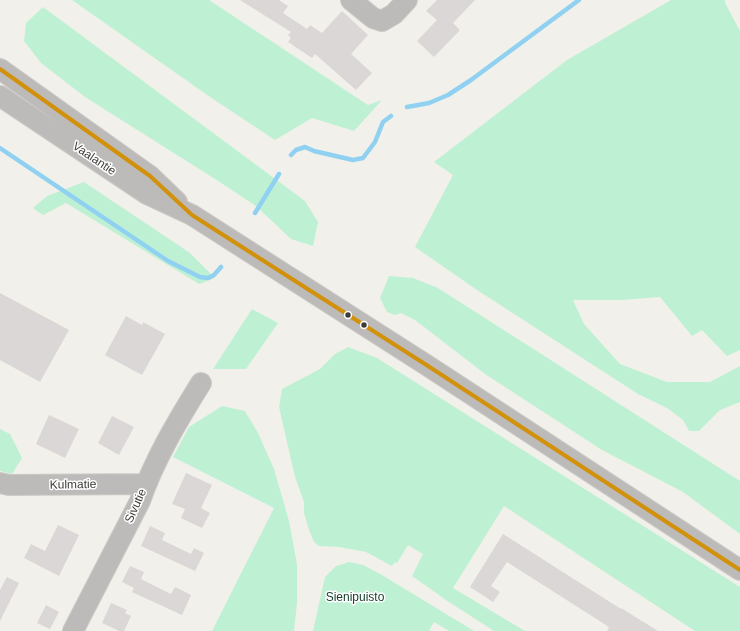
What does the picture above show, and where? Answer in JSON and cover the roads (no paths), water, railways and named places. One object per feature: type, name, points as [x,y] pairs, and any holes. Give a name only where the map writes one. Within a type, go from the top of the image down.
[{"type":"street","points":[[351,0],[373,18],[382,21],[394,14],[407,0]]},
{"type":"street","name":"Vaalantie","points":[[0,69],[150,176],[192,216]]},
{"type":"street","name":"Vaalantie","points":[[0,96],[147,194],[192,216],[428,366],[740,570]]},
{"type":"street","name":"Sivutie","points":[[73,631],[140,501],[146,484],[182,412],[201,383]]},
{"type":"street","name":"Kulmatie","points":[[0,484],[9,486],[146,484]]},
{"type":"waterway","points":[[407,107],[429,103],[448,95],[471,80],[579,0]]},
{"type":"waterway","points":[[291,155],[296,150],[305,147],[314,151],[353,160],[363,158],[375,142],[383,122],[391,116]]},
{"type":"waterway","points":[[0,148],[168,261],[200,277],[208,278],[214,275],[221,267]]},
{"type":"waterway","points":[[255,213],[279,174]]},
{"type":"park label","name":"Sienipuisto","points":[[355,598]]}]
